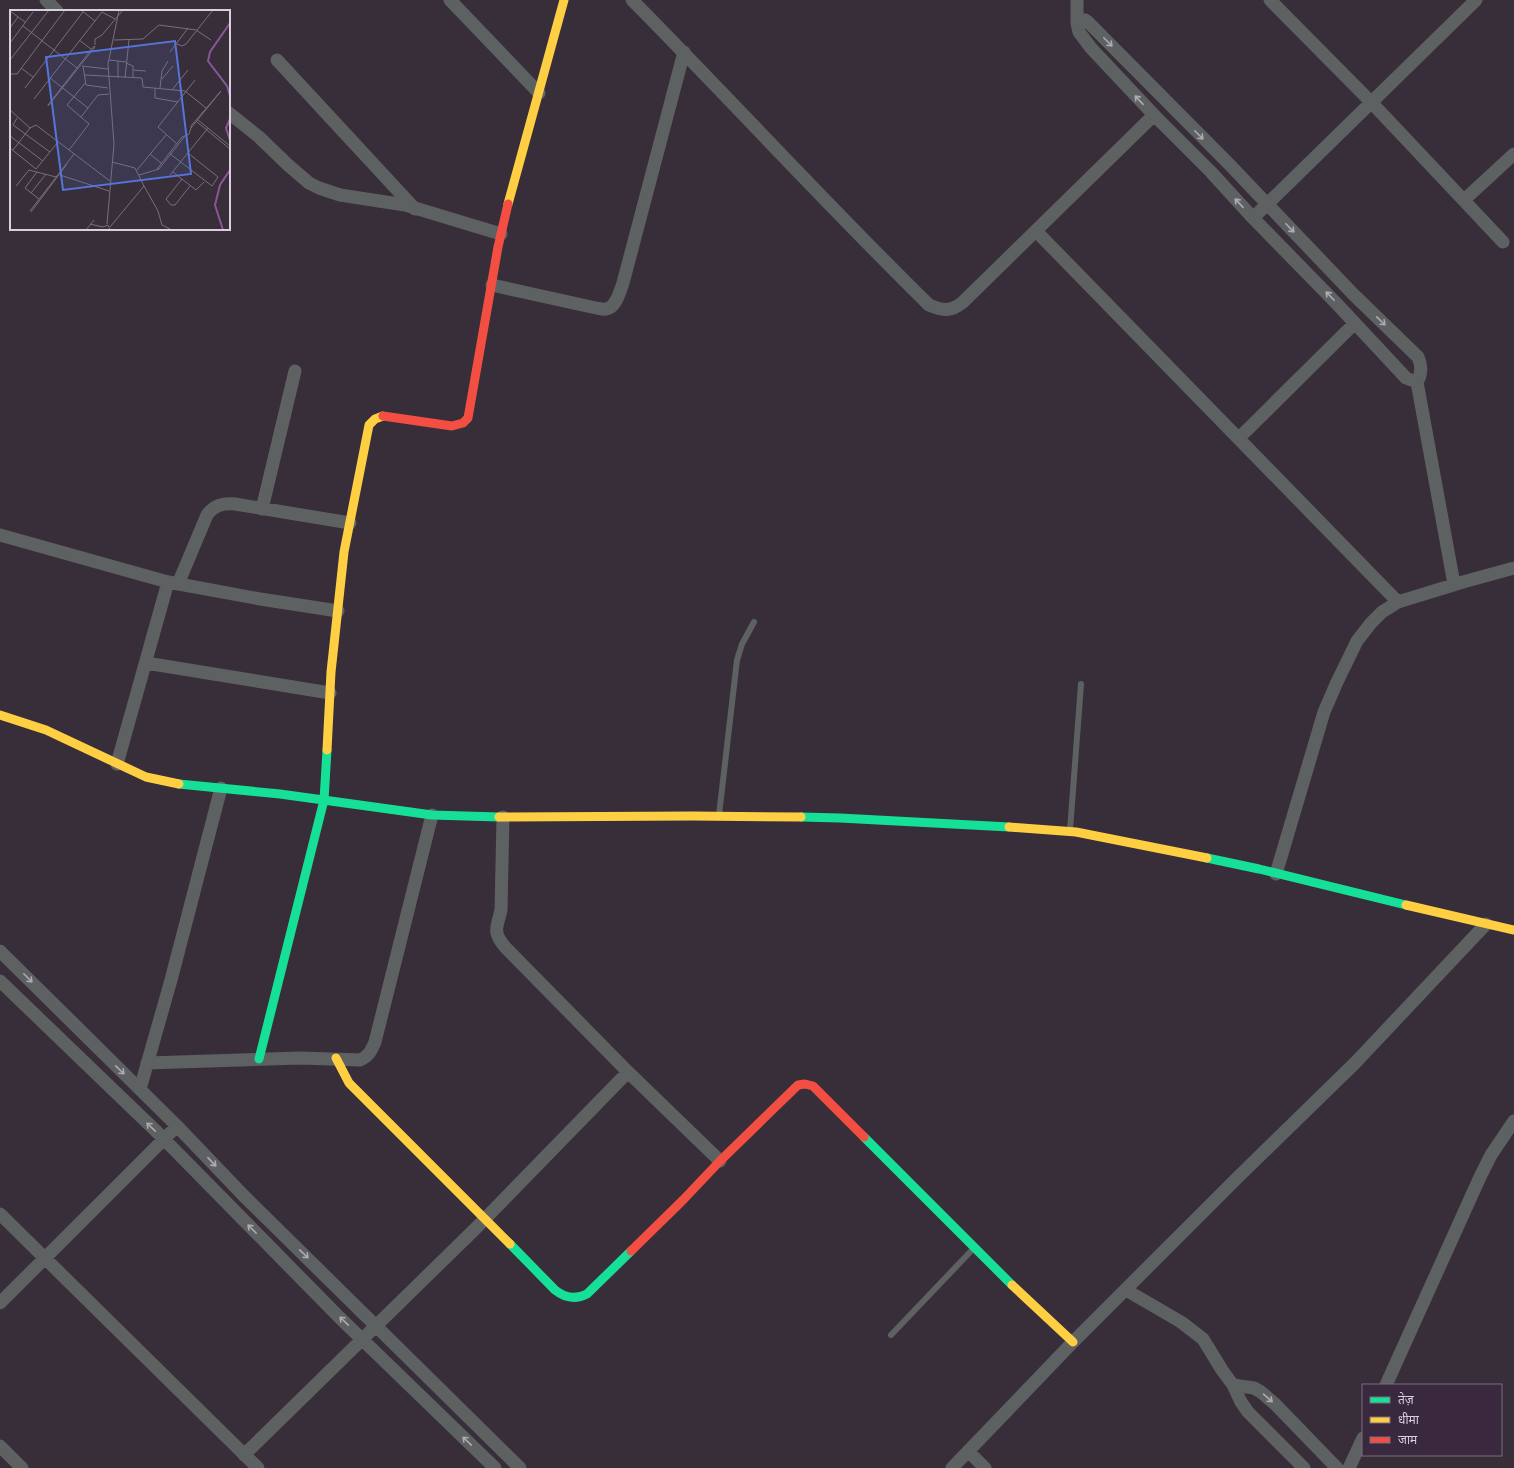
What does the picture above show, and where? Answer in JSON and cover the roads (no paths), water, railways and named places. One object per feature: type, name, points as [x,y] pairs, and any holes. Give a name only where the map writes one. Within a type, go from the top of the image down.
[{"type":"street","points":[[46,0],[56,10]]},
{"type":"street","points":[[450,0],[539,93]]},
{"type":"street","points":[[259,1059],[324,800],[331,672],[344,552],[369,425],[374,418],[381,416],[452,426],[461,425],[466,422],[470,412],[501,234],[509,199],[564,0]]},
{"type":"street","points":[[632,0],[684,52],[870,247],[929,305],[947,311],[956,308],[969,297],[1154,115]]},
{"type":"street","points":[[1077,0],[1079,32],[1091,48],[1406,378],[1417,382]]},
{"type":"street","points":[[1271,0],[1371,102],[1503,242]]},
{"type":"street","points":[[1253,218],[1476,0]]},
{"type":"street","points":[[1078,19],[1088,22],[1353,294],[1411,349],[1421,363],[1420,376],[1417,382],[1454,584]]},
{"type":"street","points":[[492,285],[596,308],[605,309],[611,307],[617,299],[623,283],[684,52]]},
{"type":"street","points":[[277,60],[415,208]]},
{"type":"street","points":[[230,114],[259,137],[309,183],[318,188],[340,195],[395,203],[415,208],[501,234]]},
{"type":"street","points":[[1464,200],[1514,154]]},
{"type":"street","points":[[1036,231],[1398,602]]},
{"type":"street","points":[[1239,438],[1355,324]]},
{"type":"street","points":[[262,509],[295,371]]},
{"type":"street","points":[[117,764],[146,663],[173,583],[211,509],[226,504],[350,523]]},
{"type":"street","points":[[0,535],[173,583],[260,599],[338,611]]},
{"type":"street","points":[[1276,874],[1324,712],[1357,641],[1371,623],[1382,612],[1398,602],[1454,584],[1514,568]]},
{"type":"street","points":[[146,663],[330,692]]},
{"type":"street","points":[[0,715],[46,730],[146,777],[184,784],[324,800],[432,815],[503,817],[719,816],[840,818],[1070,831],[1165,849],[1514,930]]},
{"type":"street","points":[[140,1089],[171,980],[221,788]]},
{"type":"street","points":[[147,1064],[259,1059],[336,1058],[360,1060],[366,1057],[371,1051],[376,1035],[432,815]]},
{"type":"street","points":[[503,817],[501,910],[496,924],[497,936],[505,947],[628,1072],[720,1161]]},
{"type":"street","points":[[952,1468],[1073,1342],[1355,1063],[1486,924]]},
{"type":"street","points":[[0,951],[178,1126],[243,1195],[520,1468]]},
{"type":"street","points":[[0,980],[362,1339],[495,1468]]},
{"type":"street","points":[[336,1058],[349,1083],[486,1218],[555,1290],[562,1296],[572,1298],[580,1298],[587,1294],[792,1090],[798,1085],[805,1084],[813,1086],[974,1248],[1073,1342]]},
{"type":"street","points":[[244,1455],[486,1218],[628,1072]]},
{"type":"street","points":[[1386,1384],[1480,1176],[1514,1120]]},
{"type":"street","points":[[0,1303],[178,1126]]},
{"type":"street","points":[[0,1214],[258,1468]]},
{"type":"street","points":[[1126,1290],[1197,1333],[1205,1342],[1233,1385],[1241,1402],[1248,1412],[1304,1468]]},
{"type":"street","points":[[1233,1385],[1254,1388],[1261,1392],[1275,1404],[1337,1468]]},
{"type":"street","points":[[1350,1468],[1362,1440]]},
{"type":"street","points":[[0,1446],[22,1468]]},
{"type":"street","points":[[968,1451],[985,1468]]},
{"type":"lane","points":[[719,816],[737,660],[742,644],[754,622]]},
{"type":"lane","points":[[1070,831],[1081,684]]},
{"type":"lane","points":[[891,1335],[974,1248]]}]
